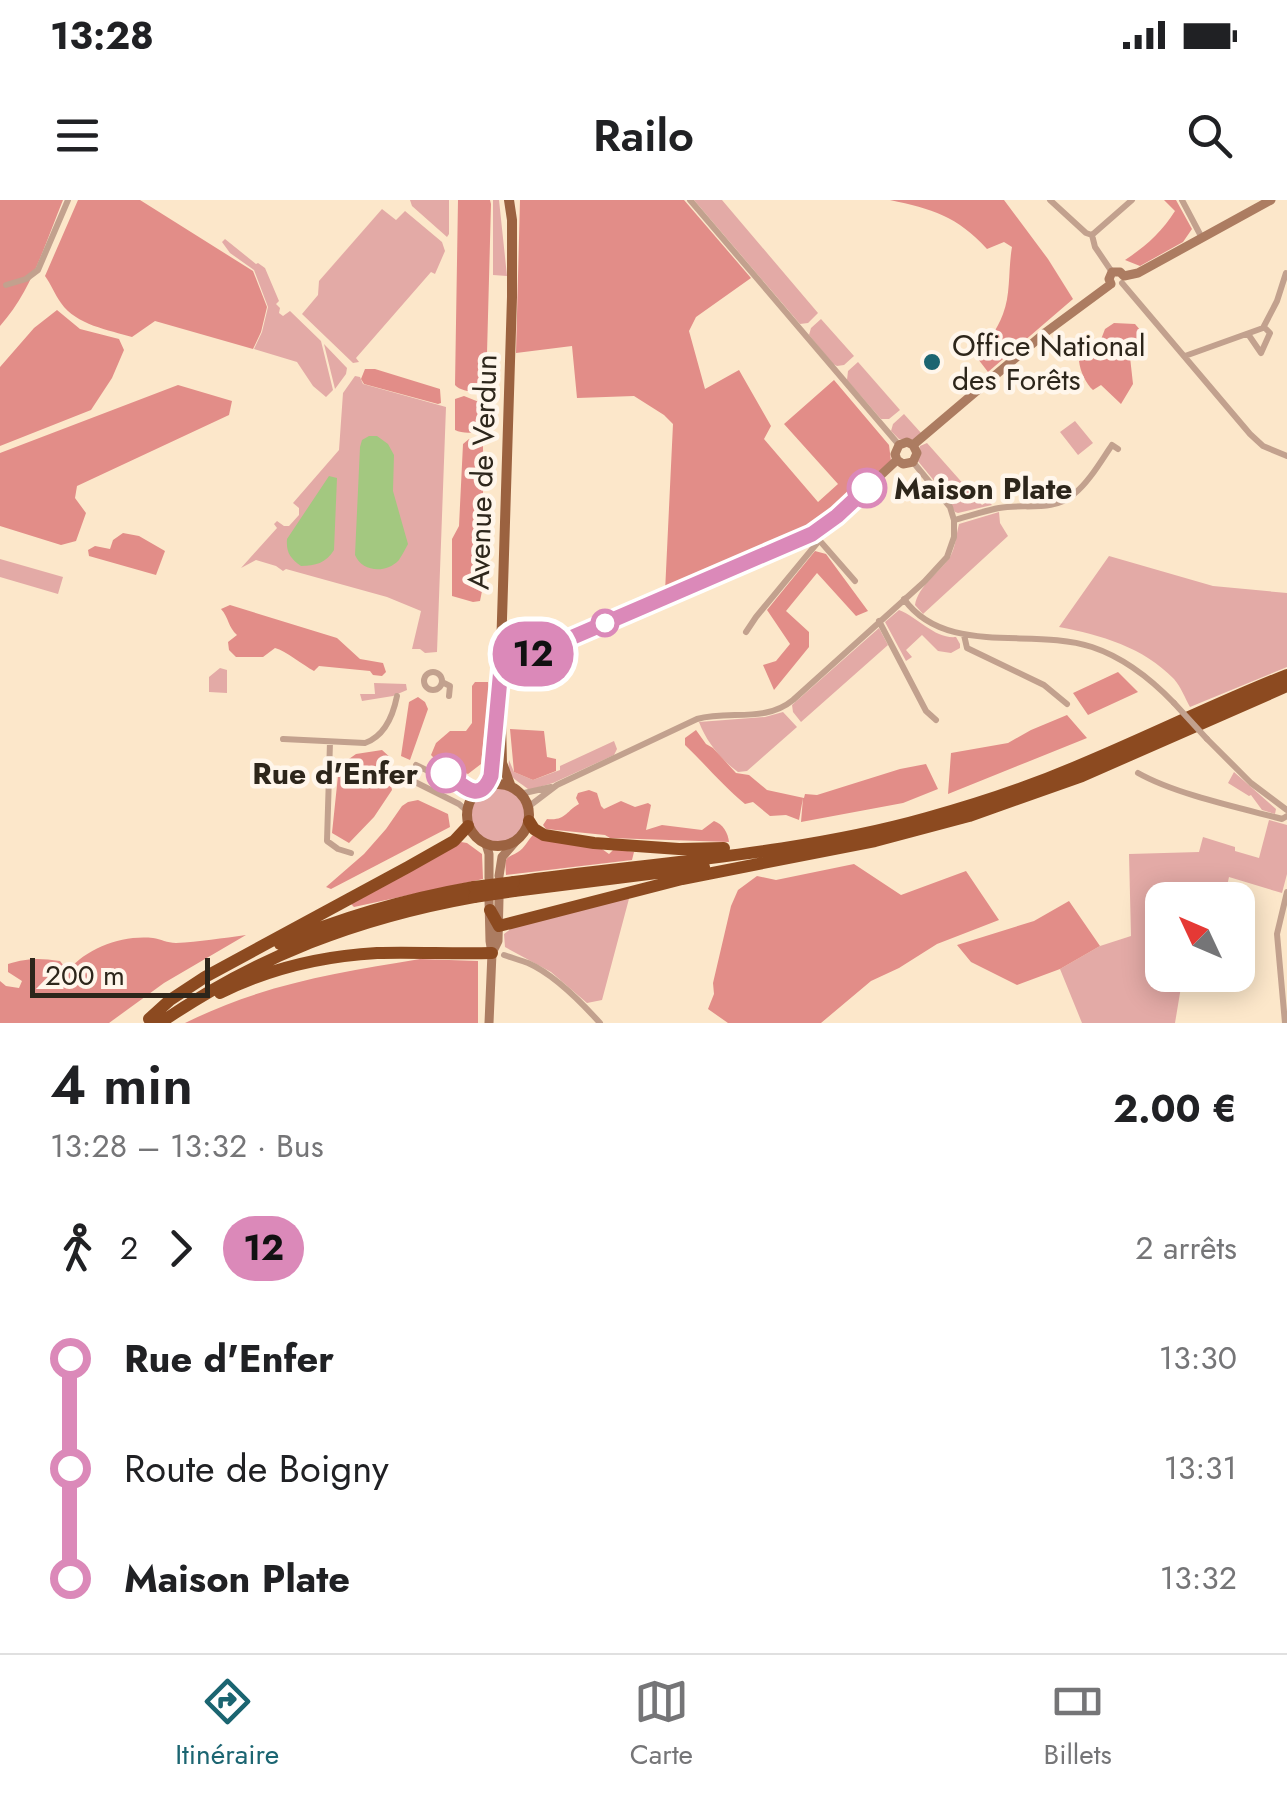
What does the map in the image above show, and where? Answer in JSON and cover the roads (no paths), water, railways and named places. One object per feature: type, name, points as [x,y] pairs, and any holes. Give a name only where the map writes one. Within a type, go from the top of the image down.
[{"type":"highway","points":[[155,1022],[213,988],[304,944],[392,914],[474,892],[740,854],[923,819],[1075,768],[1287,675]]},
{"type":"highway","points":[[493,903],[499,926],[701,875],[875,841],[1006,804],[1082,776],[1287,686]]},
{"type":"highway","points":[[528,814],[534,829],[544,835],[621,846],[679,849],[809,842]]},
{"type":"highway","points":[[155,1022],[170,1000],[205,977],[454,841],[468,826]]},
{"type":"highway","points":[[514,886],[835,849]]},
{"type":"highway","points":[[155,1022],[239,985],[317,961],[378,953],[498,954]]},
{"type":"main road","name":"Avenue de Verdun","points":[[505,200],[512,262],[500,684],[502,763],[516,790]]},
{"type":"main road","name":"Avenue de Verdun","points":[[482,789],[491,776],[500,684]]},
{"type":"main road","points":[[500,784],[516,790],[528,814],[521,836],[497,846],[486,844],[468,826],[471,800],[482,789],[500,784]]},
{"type":"street","points":[[6,285],[26,279],[38,270],[68,200]]},
{"type":"street","points":[[690,200],[899,445]]},
{"type":"street","points":[[1050,200],[1092,234]]},
{"type":"street","points":[[1182,200],[1202,238]]},
{"type":"street","points":[[913,445],[1046,332],[1119,281],[1271,200]]},
{"type":"street","points":[[1092,234],[1128,201]]},
{"type":"street","points":[[1092,234],[1112,272],[1108,279],[1119,281],[1258,442],[1287,456]]},
{"type":"street","points":[[1185,356],[1264,327],[1286,273]]},
{"type":"street","points":[[1248,334],[1260,353],[1270,333],[1264,327]]},
{"type":"street","points":[[899,445],[913,445],[917,452],[913,462],[903,464],[897,460],[895,450],[899,445]]},
{"type":"street","points":[[954,520],[1000,508],[1061,502],[1082,486],[1112,445],[1118,449]]},
{"type":"street","points":[[746,632],[815,537],[897,460]]},
{"type":"street","points":[[516,790],[557,785],[697,719],[778,711],[946,558],[954,536],[954,520],[947,503],[913,462]]},
{"type":"street","points":[[501,668],[815,537]]},
{"type":"street","points":[[815,537],[854,581]]},
{"type":"street","points":[[904,600],[926,623],[939,629],[964,635],[1056,640],[1093,647],[1122,660],[1143,674],[1251,783],[1287,813],[1282,819],[1174,788],[1138,772]]},
{"type":"street","points":[[879,622],[926,711],[936,720]]},
{"type":"street","points":[[964,635],[968,648],[1044,685],[1067,704]]},
{"type":"street","points":[[442,682],[450,686],[449,696]]},
{"type":"street","points":[[284,740],[365,744],[388,724],[397,696]]},
{"type":"street","points":[[330,742],[328,841],[352,853]]},
{"type":"street","points":[[416,765],[467,790],[482,789]]},
{"type":"street","points":[[430,791],[437,776]]},
{"type":"street","points":[[409,779],[467,811]]},
{"type":"street","points":[[528,814],[557,785]]},
{"type":"street","points":[[486,844],[494,877],[514,842]]},
{"type":"street","points":[[1285,1023],[1278,934],[1287,892]]},
{"type":"street","points":[[493,903],[490,941],[498,954],[530,964],[545,974],[600,1023]]},
{"type":"street","points":[[490,1023],[499,926]]},
{"type":"place","name":"Office National des Forêts","points":[[932,362]]},
{"type":"place","name":"Maison Plate","points":[[867,488]]},
{"type":"place","name":"Rue d'Enfer","points":[[446,773]]}]
